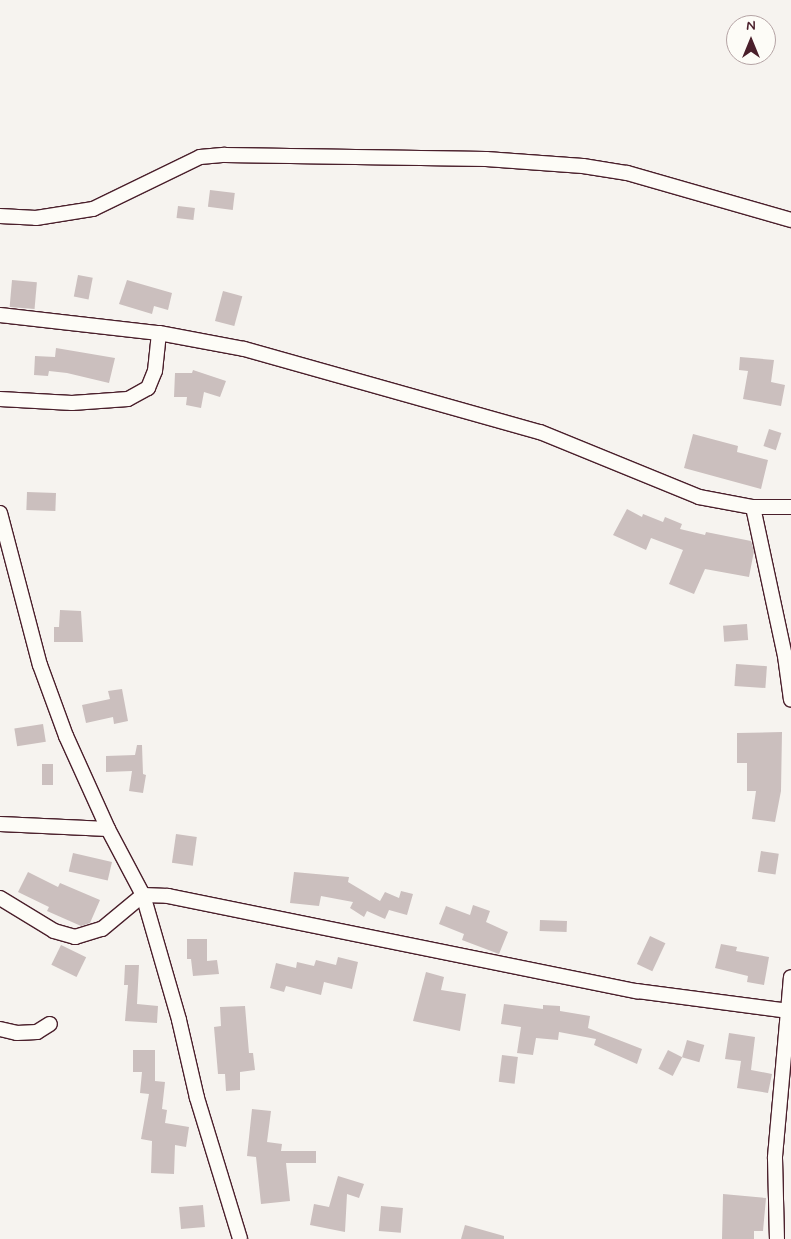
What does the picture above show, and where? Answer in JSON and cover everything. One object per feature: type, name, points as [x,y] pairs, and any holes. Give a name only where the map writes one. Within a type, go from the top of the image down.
[{"type":"street","points":[[0,216],[36,218],[93,209],[200,157],[224,155],[486,159],[583,166],[627,174],[791,220]]},
{"type":"street","points":[[0,315],[159,333],[244,350],[461,408],[540,432],[699,497],[753,508],[791,507]]},
{"type":"street","points":[[0,399],[88,403],[128,399],[148,388],[155,371],[159,333]]},
{"type":"street","points":[[753,508],[785,656],[791,700]]},
{"type":"street","points":[[0,513],[40,665],[66,736],[108,829],[143,895],[179,1020],[197,1098],[240,1239]]},
{"type":"street","points":[[0,824],[108,829]]},
{"type":"street","points":[[0,898],[54,931],[74,937],[102,929],[143,895],[168,896],[637,991],[788,1011]]},
{"type":"street","points":[[777,1239],[775,1158],[791,977]]},
{"type":"street","points":[[0,1029],[17,1033],[37,1032],[50,1024]]},
{"type":"building","points":[[210,190],[235,193],[233,210],[208,207]]},
{"type":"building","points":[[178,206],[195,208],[193,220],[177,218]]},
{"type":"building","points":[[78,275],[93,278],[89,299],[74,297]]},
{"type":"building","points":[[12,280],[37,282],[35,309],[10,307]]},
{"type":"building","points":[[127,280],[172,293],[168,310],[154,306],[152,314],[119,304]]},
{"type":"building","points":[[223,291],[242,296],[234,326],[215,321]]},
{"type":"building","points":[[56,348],[115,358],[109,383],[67,373],[49,371],[48,376],[34,375],[35,356],[55,357]]},
{"type":"building","points":[[740,357],[774,360],[771,382],[785,385],[781,406],[743,399],[748,371],[739,370]]},
{"type":"building","points":[[193,370],[226,381],[220,397],[204,392],[201,408],[186,405],[187,397],[174,397],[175,373],[192,373]]},
{"type":"building","points":[[769,429],[781,433],[776,450],[763,446]]},
{"type":"building","points":[[693,434],[738,446],[737,452],[768,460],[761,489],[684,468]]},
{"type":"building","points":[[27,492],[56,493],[55,511],[26,510]]},
{"type":"building","points":[[627,509],[642,517],[643,514],[663,522],[665,517],[682,524],[680,529],[705,535],[706,532],[751,541],[754,551],[749,577],[705,569],[694,594],[669,584],[683,550],[651,538],[646,550],[613,535]]},
{"type":"building","points":[[60,610],[81,611],[83,642],[54,642],[54,627],[59,627]]},
{"type":"building","points":[[747,624],[748,640],[724,642],[723,626]]},
{"type":"building","points":[[736,664],[767,666],[765,688],[734,686]]},
{"type":"building","points":[[122,689],[128,721],[114,724],[113,717],[86,723],[82,705],[110,699],[108,691]]},
{"type":"building","points":[[43,724],[46,742],[17,746],[14,729]]},
{"type":"building","points":[[782,732],[781,791],[775,822],[752,819],[756,791],[747,791],[747,763],[737,763],[737,733]]},
{"type":"building","points":[[137,745],[142,745],[143,774],[146,775],[143,793],[129,791],[132,771],[106,772],[106,756],[135,755]]},
{"type":"building","points":[[42,764],[53,764],[53,785],[42,785]]},
{"type":"building","points":[[176,834],[197,837],[193,866],[172,863]]},
{"type":"building","points":[[761,851],[779,854],[775,875],[758,872]]},
{"type":"building","points":[[73,853],[112,862],[108,881],[69,872]]},
{"type":"building","points":[[28,872],[58,887],[60,883],[100,900],[90,923],[81,926],[47,911],[49,907],[18,892]]},
{"type":"building","points":[[294,872],[349,877],[348,882],[380,901],[385,892],[399,898],[401,891],[413,894],[407,915],[389,910],[385,919],[367,911],[364,917],[350,908],[353,902],[321,896],[319,906],[290,903]]},
{"type":"building","points":[[473,905],[490,911],[486,922],[508,932],[499,954],[462,940],[464,934],[439,924],[446,906],[470,915]]},
{"type":"building","points":[[540,920],[567,921],[567,932],[540,931]]},
{"type":"building","points":[[650,936],[665,943],[652,971],[637,964]]},
{"type":"building","points":[[187,939],[207,939],[207,961],[217,960],[219,974],[193,976],[191,959],[187,959]]},
{"type":"building","points":[[721,944],[737,947],[736,951],[769,957],[764,985],[747,982],[748,976],[715,968]]},
{"type":"building","points":[[61,945],[86,957],[77,977],[51,965]]},
{"type":"building","points":[[338,957],[358,962],[352,989],[324,982],[321,995],[286,986],[284,992],[270,988],[276,963],[296,968],[297,962],[314,966],[316,960],[336,965]]},
{"type":"building","points":[[125,965],[139,965],[137,1004],[158,1006],[157,1023],[125,1021],[128,985],[124,985]]},
{"type":"building","points":[[426,972],[444,977],[441,990],[466,994],[460,1031],[413,1021]]},
{"type":"building","points":[[504,1004],[543,1009],[543,1005],[560,1006],[560,1011],[590,1016],[588,1028],[642,1049],[637,1064],[594,1045],[596,1039],[559,1032],[558,1040],[536,1038],[533,1055],[517,1053],[521,1027],[501,1024]]},
{"type":"building","points":[[245,1006],[249,1053],[253,1053],[255,1070],[240,1072],[240,1090],[226,1091],[225,1074],[218,1074],[214,1027],[221,1026],[220,1007]]},
{"type":"building","points":[[729,1033],[755,1037],[751,1070],[772,1074],[768,1093],[737,1088],[741,1061],[725,1059]]},
{"type":"building","points":[[687,1040],[704,1045],[699,1062],[682,1057]]},
{"type":"building","points":[[133,1050],[155,1050],[155,1081],[165,1082],[162,1109],[167,1110],[165,1123],[189,1127],[186,1147],[175,1145],[174,1174],[151,1173],[152,1141],[141,1139],[149,1094],[140,1093],[142,1072],[133,1072]]},
{"type":"building","points":[[668,1050],[682,1057],[673,1076],[658,1069]]},
{"type":"building","points":[[502,1055],[518,1057],[515,1084],[499,1082]]},
{"type":"building","points":[[252,1109],[271,1111],[267,1142],[282,1144],[281,1151],[316,1151],[316,1163],[286,1163],[290,1201],[261,1204],[256,1157],[247,1156]]},
{"type":"building","points":[[338,1176],[364,1184],[359,1198],[347,1194],[345,1232],[310,1225],[314,1204],[329,1207]]},
{"type":"building","points":[[723,1194],[766,1198],[763,1231],[754,1231],[754,1239],[722,1239]]},
{"type":"building","points":[[203,1205],[205,1227],[181,1229],[179,1207]]},
{"type":"building","points":[[381,1206],[403,1208],[401,1233],[379,1231]]},
{"type":"building","points":[[465,1225],[504,1236],[504,1239],[461,1239]]}]
